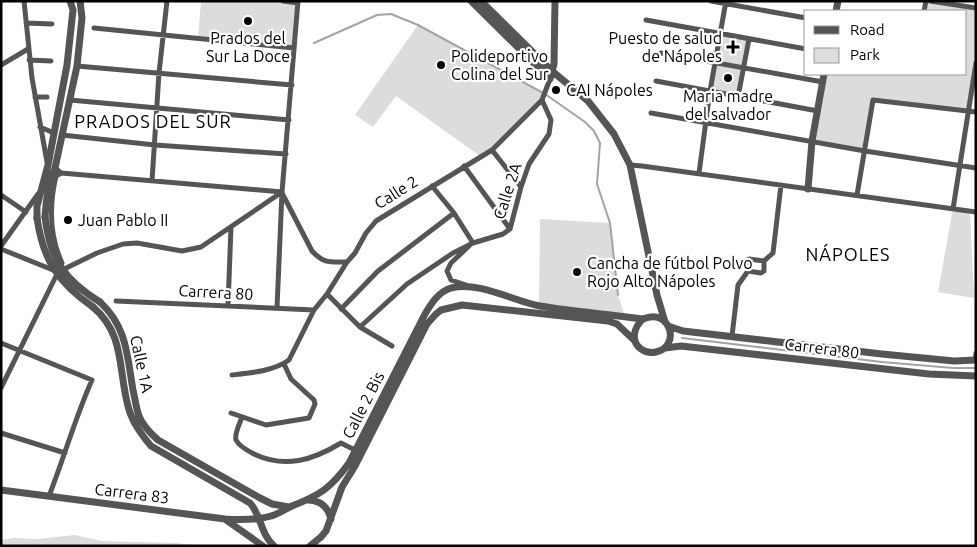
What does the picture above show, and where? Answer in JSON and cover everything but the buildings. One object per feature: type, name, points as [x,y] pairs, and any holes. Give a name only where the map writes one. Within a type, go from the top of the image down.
[{"type":"street","points":[[24,1],[34,97],[40,127],[56,176],[52,191],[51,216],[53,237],[65,269]]},
{"type":"street","points":[[54,169],[68,65],[73,10],[70,1]]},
{"type":"street","points":[[58,134],[70,100],[77,66],[82,18],[80,1]]},
{"type":"street","points":[[152,181],[159,73],[167,1]]},
{"type":"street","points":[[277,308],[282,192],[298,2],[283,1]]},
{"type":"street","points":[[471,1],[550,79]]},
{"type":"street","points":[[481,1],[552,71],[588,101],[614,134],[630,165],[656,295],[671,335],[665,348]]},
{"type":"street","points":[[552,71],[554,64],[555,1]]},
{"type":"street","points":[[711,1],[804,18]]},
{"type":"street","points":[[930,1],[976,8]]},
{"type":"street","points":[[698,173],[726,3]]},
{"type":"street","points":[[646,20],[804,49]]},
{"type":"street","points":[[26,23],[52,24]]},
{"type":"street","points":[[94,28],[294,48]]},
{"type":"street","points":[[738,97],[749,39]]},
{"type":"street","points":[[1,65],[28,49]]},
{"type":"street","points":[[661,53],[823,78],[812,141],[808,188]]},
{"type":"street","points":[[29,60],[52,62]]},
{"type":"street","points":[[953,208],[976,63]]},
{"type":"street","points":[[77,66],[292,85]]},
{"type":"street","name":"Calle 2","points":[[284,364],[290,360],[314,310],[327,294],[347,262],[355,253],[366,233],[376,221],[492,150],[542,100],[552,71]]},
{"type":"street","points":[[656,81],[818,111]]},
{"type":"street","points":[[34,97],[47,97]]},
{"type":"street","points":[[70,100],[289,120]]},
{"type":"street","name":"Calle 2A","points":[[360,327],[408,284],[453,253],[473,242],[503,234],[510,229],[529,164],[549,134],[551,120],[542,100]]},
{"type":"street","points":[[857,195],[873,100],[976,112]]},
{"type":"street","points":[[651,112],[865,151],[976,168]]},
{"type":"street","points":[[40,127],[58,134],[154,145],[286,154]]},
{"type":"street","points":[[492,150],[521,187]]},
{"type":"street","points":[[630,165],[976,212]]},
{"type":"street","points":[[464,166],[510,229]]},
{"type":"street","points":[[54,169],[152,181],[282,192]]},
{"type":"street","name":"Calle 1A","points":[[54,169],[40,192],[37,206],[50,245],[55,258],[66,276],[82,291],[100,302],[116,320],[125,341],[139,416],[147,430],[158,440],[260,498],[272,504],[289,507]]},
{"type":"street","name":"Calle 1A","points":[[54,169],[41,218],[40,240],[48,260],[60,279],[75,294],[103,315],[110,325],[117,342],[132,419],[151,446],[246,499],[253,506],[268,538],[274,546]]},
{"type":"street","points":[[732,336],[738,285],[748,270],[747,261],[749,259],[764,261],[773,253],[781,185]]},
{"type":"street","points":[[432,186],[454,213],[473,242]]},
{"type":"street","points":[[40,192],[1,247],[58,272]]},
{"type":"street","points":[[1,388],[58,272],[97,253],[122,244],[137,243],[182,250],[201,247],[282,192]]},
{"type":"street","points":[[282,192],[312,251],[319,259],[328,262],[347,262]]},
{"type":"street","points":[[1,195],[26,212]]},
{"type":"street","points":[[341,309],[378,271],[454,213]]},
{"type":"street","points":[[228,306],[231,227]]},
{"type":"street","name":"Calle 2A","points":[[470,286],[452,280],[447,271],[451,263],[473,242]]},
{"type":"street","points":[[748,270],[763,272],[765,270],[764,261]]},
{"type":"street","name":"Carrera 80","points":[[470,286],[539,306],[645,318],[657,317],[683,331],[954,361],[975,358]]},
{"type":"street","name":"Calle 2 Bis","points":[[259,518],[271,516],[307,500],[335,482],[349,463],[431,303],[449,289],[470,286]]},
{"type":"street","points":[[327,294],[360,327],[392,346]]},
{"type":"street","points":[[635,341],[636,326],[655,309],[656,295]]},
{"type":"street","name":"Carrera 80","points":[[116,301],[314,310]]},
{"type":"street","name":"Carrera 80","points":[[427,324],[442,310],[462,305],[608,321],[616,324],[641,349],[651,353],[665,348],[681,346],[919,373],[976,376]]},
{"type":"street","name":"Calle 2 Bis","points":[[310,546],[321,537],[331,519],[342,488],[427,324]]},
{"type":"street","points":[[1,343],[20,349],[92,380],[77,414],[49,496]]},
{"type":"street","points":[[231,413],[266,425],[309,418],[315,404],[314,400],[291,379],[284,364],[250,373],[232,375]]},
{"type":"street","points":[[242,417],[236,436],[237,442],[246,451],[264,459],[285,463],[297,462],[323,454],[341,443],[355,450]]},
{"type":"street","points":[[1,433],[65,453]]},
{"type":"street","name":"Carrera 83","points":[[1,490],[225,519],[259,518]]},
{"type":"street","points":[[307,500],[313,500],[323,505],[331,519]]},
{"type":"street","points":[[225,519],[263,546]]},
{"type":"green space","name":"Prados del Sur La Doce","points":[[201,1],[283,1],[298,3],[294,48],[198,39]]},
{"type":"green space","points":[[926,1],[976,8],[976,63],[969,111],[873,101],[865,151],[812,141],[824,75],[967,75],[967,10],[924,10]]},
{"type":"green space","name":"Polideportivo Colina del Sur","points":[[418,25],[545,94],[492,150],[480,156],[396,96],[373,127],[355,115]]},
{"type":"green space","points":[[720,33],[749,39],[738,97],[710,91]]},
{"type":"green space","points":[[953,209],[970,211],[974,298],[938,292]]},
{"type":"green space","name":"Cancha de fútbol Polvo Rojo Alto Nápoles","points":[[540,219],[610,223],[618,295],[625,316],[539,306]]},
{"type":"green space","points":[[75,535],[102,541],[175,543],[204,546],[1,546],[1,540],[14,538],[37,539]]},
{"type":"waterway","points":[[314,43],[377,15],[391,14],[418,25],[545,94],[585,122],[594,131],[600,143],[597,184],[610,223],[618,295]]},
{"type":"waterway","points":[[682,338],[882,362],[976,368]]},
{"type":"place","name":"Prados del Sur La Doce","points":[[248,21]]},
{"type":"place","name":"Puesto de salud de Nápoles","points":[[733,47]]},
{"type":"place","name":"Polideportivo Colina del Sur","points":[[441,65]]},
{"type":"place","name":"Maria madre del salvador","points":[[728,78]]},
{"type":"place","name":"CAI Nápoles","points":[[556,90]]},
{"type":"place","name":"Juan Pablo II","points":[[68,220]]},
{"type":"place","name":"Cancha de fútbol Polvo Rojo Alto Nápoles","points":[[577,272]]},
{"type":"district","name":"PRADOS DEL SUR","points":[[153,122]]},
{"type":"district","name":"NÁPOLES","points":[[848,255]]}]
